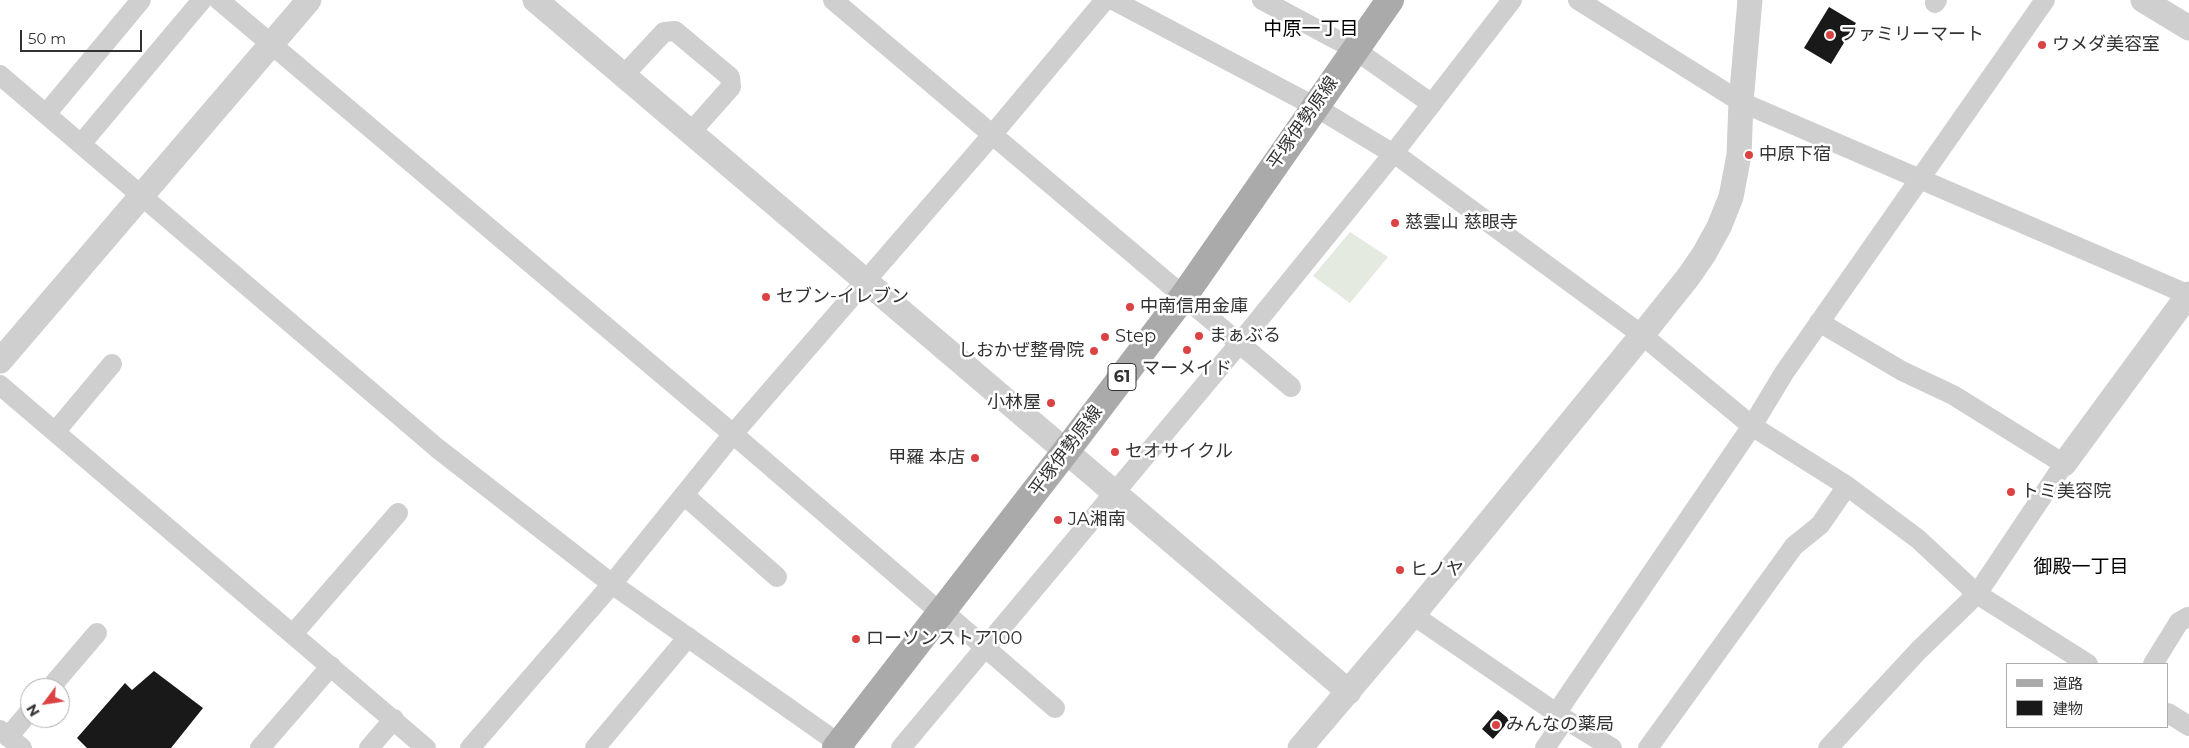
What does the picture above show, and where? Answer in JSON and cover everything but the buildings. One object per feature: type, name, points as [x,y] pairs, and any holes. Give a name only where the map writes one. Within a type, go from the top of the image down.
[{"type":"main road","name":"平塚伊勢原線","points":[[840,746],[1183,296],[1314,106],[1390,0]]},
{"type":"street","points":[[46,114],[141,0]]},
{"type":"street","points":[[81,144],[202,0]]},
{"type":"street","points":[[219,0],[1055,708]]},
{"type":"street","points":[[0,361],[309,0]]},
{"type":"street","points":[[535,0],[1349,692]]},
{"type":"street","points":[[833,0],[1291,387]]},
{"type":"street","points":[[470,748],[612,584],[733,434],[992,135],[1105,0]]},
{"type":"street","points":[[1113,0],[1314,106],[1402,159],[1642,335],[1752,426],[1847,486],[1918,539],[1977,594],[2086,663]]},
{"type":"street","points":[[1262,0],[1354,49],[1432,104]]},
{"type":"street","points":[[901,748],[1239,344],[1393,154],[1512,0]]},
{"type":"street","points":[[1578,0],[1741,102],[2189,294],[2064,464],[1977,594],[1919,650],[1828,748]]},
{"type":"street","points":[[1300,748],[1413,615],[1642,335],[1689,276],[1719,227],[1731,197],[1739,155],[1741,102],[1750,0]]},
{"type":"street","points":[[1546,748],[1561,715],[1752,426],[1784,373],[2045,0]]},
{"type":"street","points":[[2143,0],[2189,28]]},
{"type":"street","points":[[624,75],[664,32],[675,31],[730,77],[730,87],[691,132]]},
{"type":"street","points":[[0,75],[437,448],[612,584],[840,746]]},
{"type":"street","points":[[1819,322],[1902,371],[1953,395],[2064,464]]},
{"type":"street","points":[[55,432],[112,364]]},
{"type":"street","points":[[0,385],[426,748]]},
{"type":"street","points":[[1648,748],[1794,546],[1820,525],[1847,486]]},
{"type":"street","points":[[684,495],[777,577]]},
{"type":"street","points":[[293,634],[398,513]]},
{"type":"street","points":[[1413,615],[1612,748]]},
{"type":"street","points":[[2154,663],[2179,622],[2188,617]]},
{"type":"street","points":[[59,678],[97,634]]},
{"type":"street","points":[[595,748],[688,637]]},
{"type":"street","points":[[260,748],[331,666]]},
{"type":"street","points":[[2169,714],[2189,726]]},
{"type":"street","points":[[369,748],[394,719]]},
{"type":"street","points":[[10,738],[20,724]]},
{"type":"shaded area","points":[[1350,232],[1388,257],[1350,303],[1313,276]]},
{"type":"place","name":"ファミリーマート","points":[[1830,35]]},
{"type":"place","name":"ウメダ美容室","points":[[2042,45]]},
{"type":"place","name":"中原下宿","points":[[1749,155]]},
{"type":"place","name":"慈雲山 慈眼寺","points":[[1395,223]]},
{"type":"place","name":"セブン-イレブン","points":[[766,297]]},
{"type":"place","name":"中南信用金庫","points":[[1130,307]]},
{"type":"place","name":"まぁぶる","points":[[1199,336]]},
{"type":"place","name":"Step","points":[[1105,337]]},
{"type":"place","name":"マーメイド","points":[[1187,350]]},
{"type":"place","name":"しおかぜ整骨院","points":[[1094,351]]},
{"type":"place","name":"小林屋","points":[[1051,403]]},
{"type":"place","name":"セオサイクル","points":[[1115,452]]},
{"type":"place","name":"甲羅 本店","points":[[975,458]]},
{"type":"place","name":"トミ美容院","points":[[2011,492]]},
{"type":"place","name":"JA湘南","points":[[1058,520]]},
{"type":"place","name":"ヒノヤ","points":[[1400,570]]},
{"type":"place","name":"ローソンストア100","points":[[856,639]]},
{"type":"place","name":"みんなの薬局","points":[[1496,725]]},
{"type":"district","name":"中原一丁目","points":[[1311,29]]},
{"type":"district","name":"御殿一丁目","points":[[2081,567]]}]
